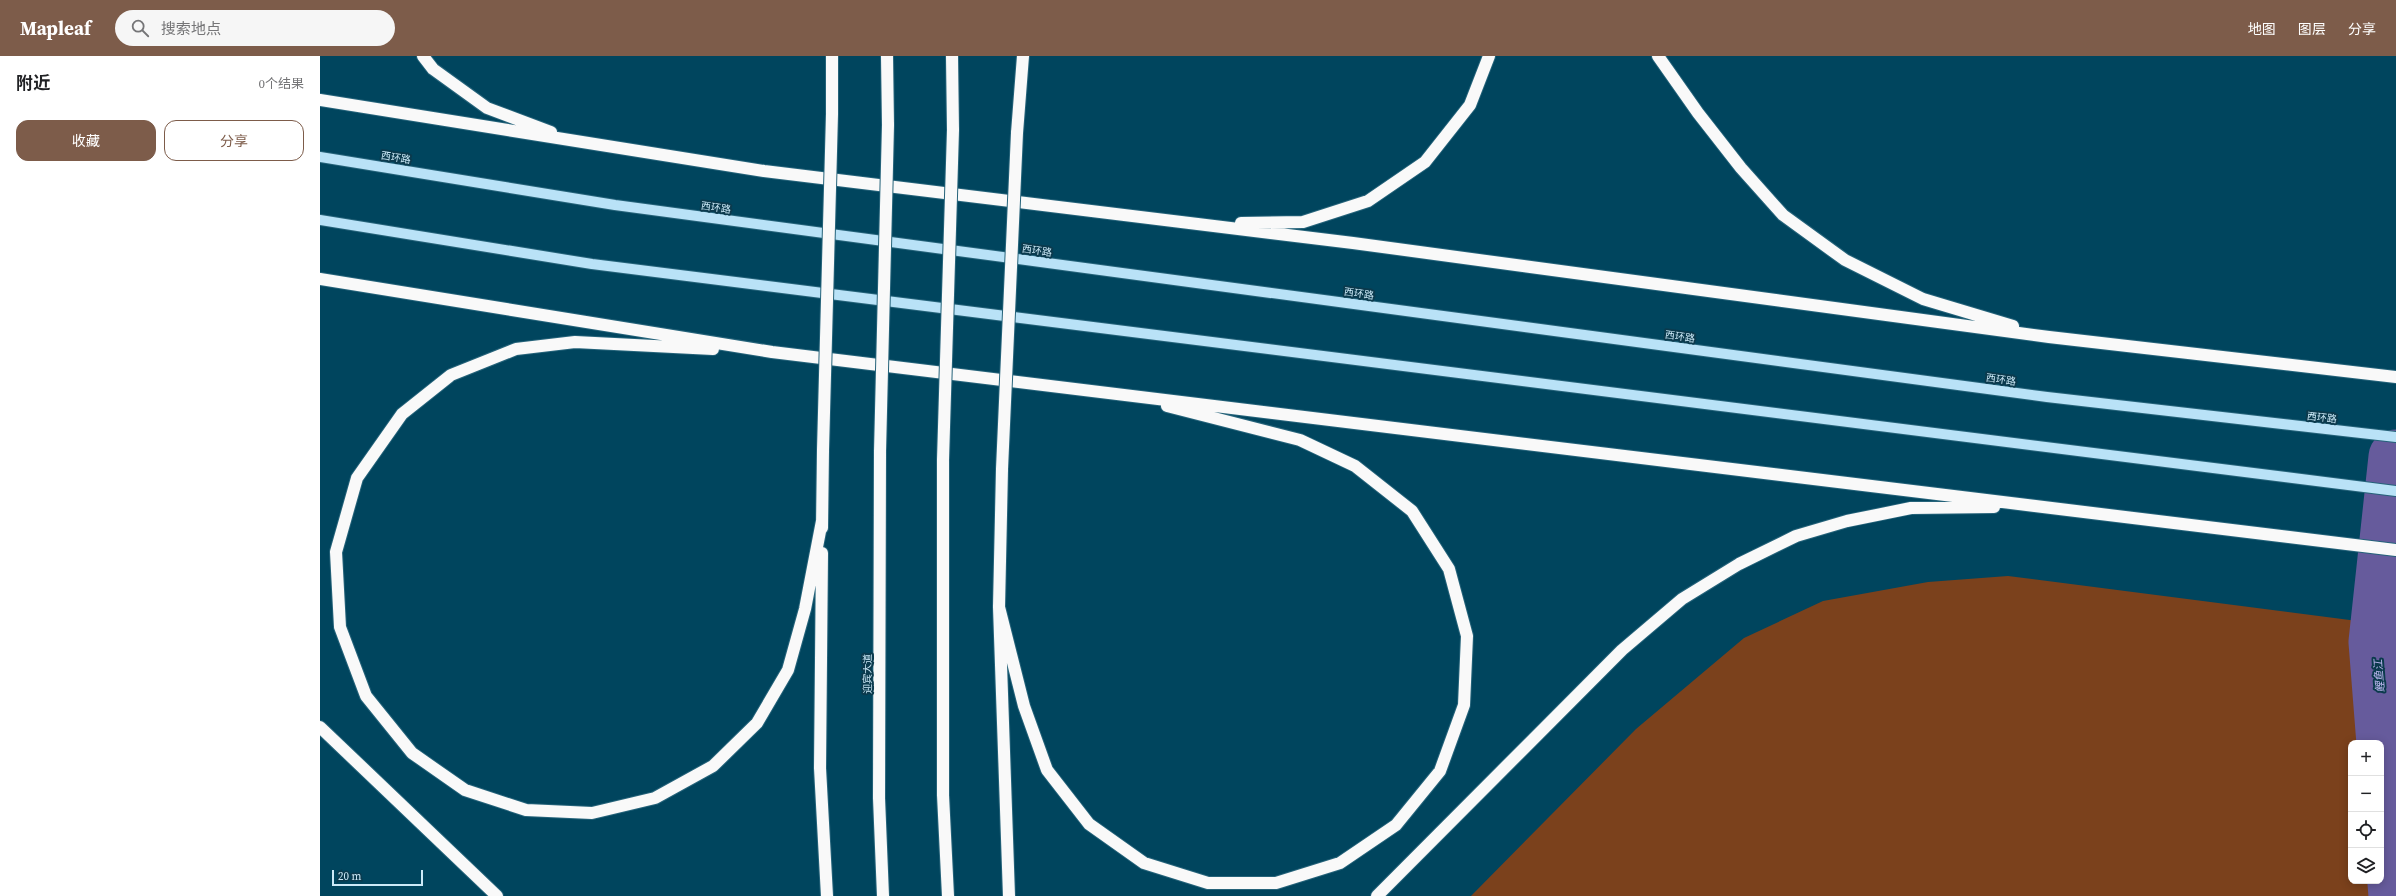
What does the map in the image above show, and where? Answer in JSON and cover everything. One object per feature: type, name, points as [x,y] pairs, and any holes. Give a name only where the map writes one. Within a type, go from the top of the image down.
[{"type":"highway","points":[[422,56],[433,69],[487,108],[578,142]]},
{"type":"highway","points":[[827,896],[820,768],[823,450],[832,114],[832,56]]},
{"type":"highway","name":"迎宾大道","points":[[884,896],[879,798],[880,452],[888,125],[888,56]]},
{"type":"highway","points":[[948,896],[943,795],[943,460],[953,130],[952,56]]},
{"type":"highway","points":[[1016,56],[1017,133]]},
{"type":"highway","points":[[1009,896],[999,607],[1002,469],[1017,133],[1023,56]]},
{"type":"highway","points":[[1161,219],[1234,223],[1302,222],[1368,201],[1425,162],[1470,105],[1489,56]]},
{"type":"highway","points":[[1658,56],[1736,162],[1783,215],[1845,260],[1923,299],[2049,337]]},
{"type":"highway","points":[[320,100],[764,171],[1353,243],[2049,337],[2396,377]]},
{"type":"highway","points":[[320,279],[772,352],[2396,550]]},
{"type":"highway","points":[[772,352],[575,342],[516,349],[451,375],[402,414],[358,478],[336,552],[340,627],[366,696],[412,753],[465,790],[526,810],[592,813],[655,798],[713,766],[757,723],[788,670],[805,609],[822,521]]},
{"type":"highway","points":[[999,607],[1024,706],[1047,770],[1089,824],[1144,863],[1208,883],[1276,883],[1340,863],[1396,825],[1440,771],[1464,705],[1467,636],[1449,569],[1412,511],[1355,466],[1300,440],[1118,394]]},
{"type":"highway","points":[[1377,896],[1622,650],[1682,599],[1739,564],[1796,536],[1847,521],[1911,508],[2040,506]]},
{"type":"highway","points":[[320,727],[497,896]]},
{"type":"main road","name":"西环路","points":[[320,157],[630,207],[2047,397],[2396,437]]},
{"type":"main road","points":[[320,220],[592,264],[2043,448],[2396,491]]},
{"type":"shaded area","points":[[2008,576],[2396,626],[2396,896],[1471,896],[1636,729],[1744,638],[1823,601],[1928,582]]},
{"type":"waterway","name":"鲤鱼江","points":[[2396,457],[2376,642],[2396,896]]}]
